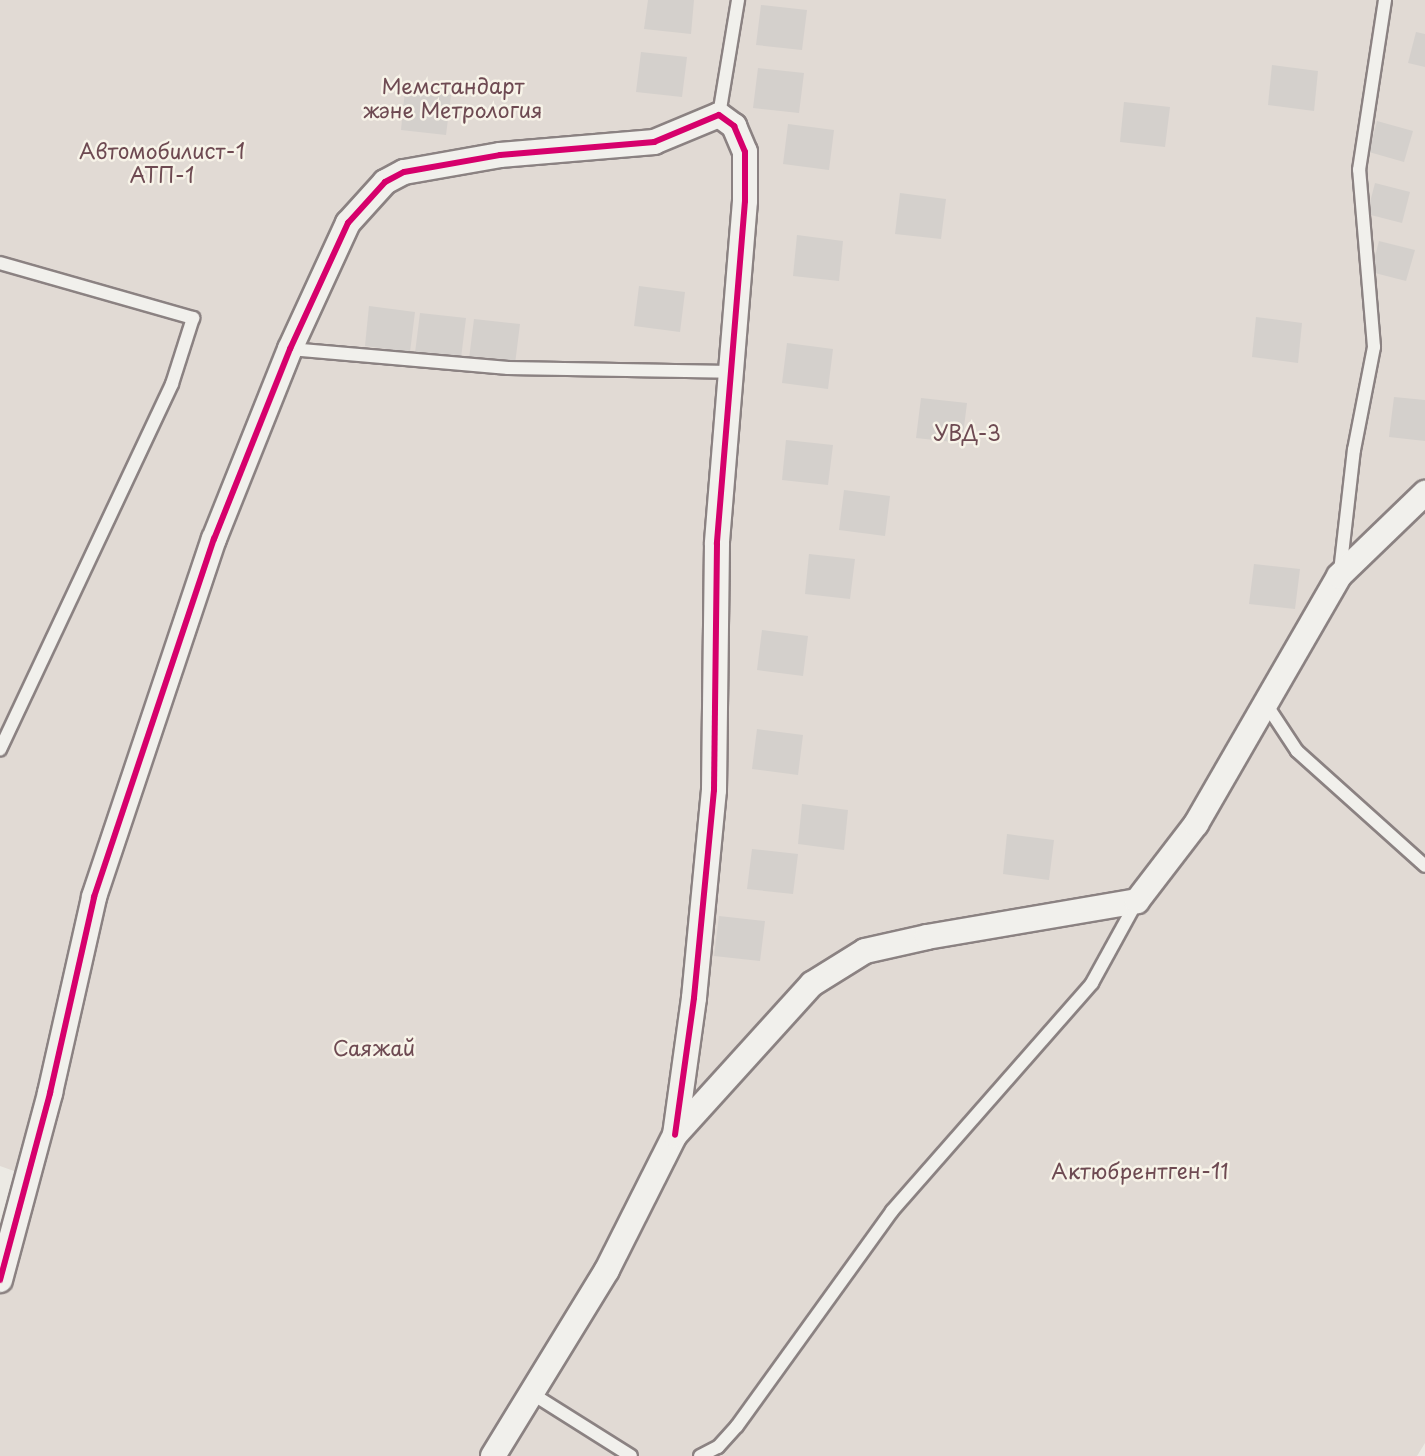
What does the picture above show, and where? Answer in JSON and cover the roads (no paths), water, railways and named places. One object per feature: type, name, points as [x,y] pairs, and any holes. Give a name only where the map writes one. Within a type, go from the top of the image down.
[{"type":"street","points":[[0,1280],[50,1093],[94,897],[214,539],[290,349],[348,223],[385,182],[404,172],[479,157],[654,142],[719,115],[734,126],[745,152],[745,201],[717,544],[714,790],[694,998],[675,1135]]},
{"type":"street","points":[[493,1456],[607,1270],[675,1135],[812,984],[865,951],[1137,902],[1196,824],[1339,576],[1425,493]]},
{"type":"lane","points":[[719,115],[738,0]]},
{"type":"lane","points":[[1339,576],[1354,450],[1374,347],[1359,170],[1385,0]]},
{"type":"lane","points":[[0,263],[193,318],[171,384],[0,750]]},
{"type":"lane","points":[[290,349],[508,368],[730,372]]},
{"type":"lane","points":[[1266,704],[1297,751],[1425,866]]},
{"type":"lane","points":[[700,1456],[718,1447],[737,1426],[892,1211],[1092,983],[1137,902]]},
{"type":"lane","points":[[531,1393],[631,1456]]},
{"type":"park label","name":"Мемстандарт және Метрология","points":[[453,97]]},
{"type":"park label","name":"Автомобилист-1 АТП-1","points":[[162,162]]},
{"type":"park label","name":"УВД-3","points":[[967,432]]},
{"type":"park label","name":"Саяжай","points":[[374,1047]]},
{"type":"park label","name":"Актюбрентген-11","points":[[1140,1170]]}]
